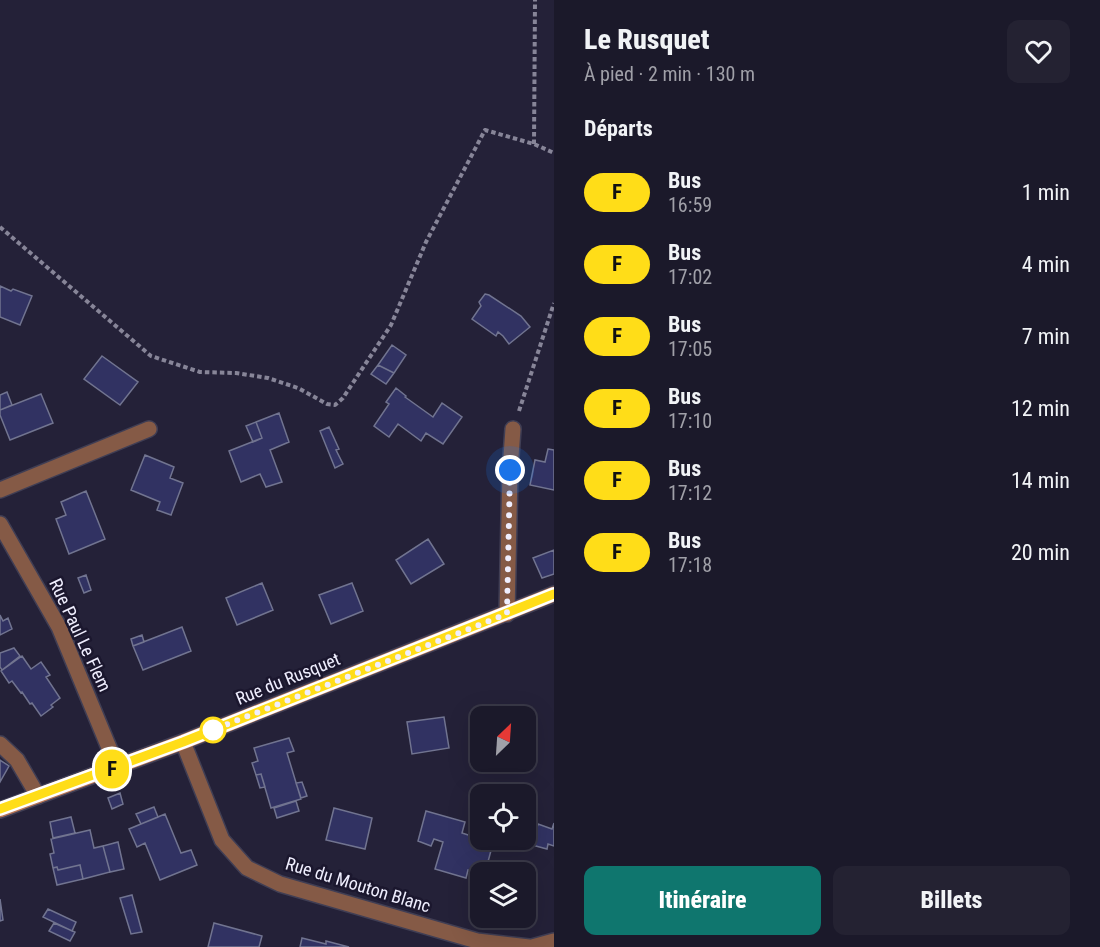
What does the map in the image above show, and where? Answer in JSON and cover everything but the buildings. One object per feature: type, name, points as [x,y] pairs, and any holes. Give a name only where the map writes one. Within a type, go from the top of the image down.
[{"type":"street","points":[[0,490],[149,429]]},
{"type":"street","points":[[507,614],[513,429]]},
{"type":"street","name":"Rue Paul Le Flem","points":[[0,524],[59,627],[117,767]]},
{"type":"street","name":"Rue du Rusquet","points":[[0,810],[183,742],[554,594]]},
{"type":"street","name":"Rue du Mouton Blanc","points":[[183,742],[222,840],[248,868],[280,884],[477,941],[531,947],[554,941]]},
{"type":"street","points":[[0,744],[17,760],[38,796]]},
{"type":"path","points":[[534,144],[535,0]]},
{"type":"path","points":[[0,227],[151,356],[200,372],[236,373],[268,378],[298,388],[327,404],[335,405],[343,398],[391,325],[426,242],[485,130],[534,144],[554,153]]},
{"type":"path","points":[[513,429],[554,303]]},
{"type":"bus line","name":"F","points":[[0,809],[183,742],[554,594]]},
{"type":"route","points":[[213,730],[205,733],[507,614],[510,470]]}]
